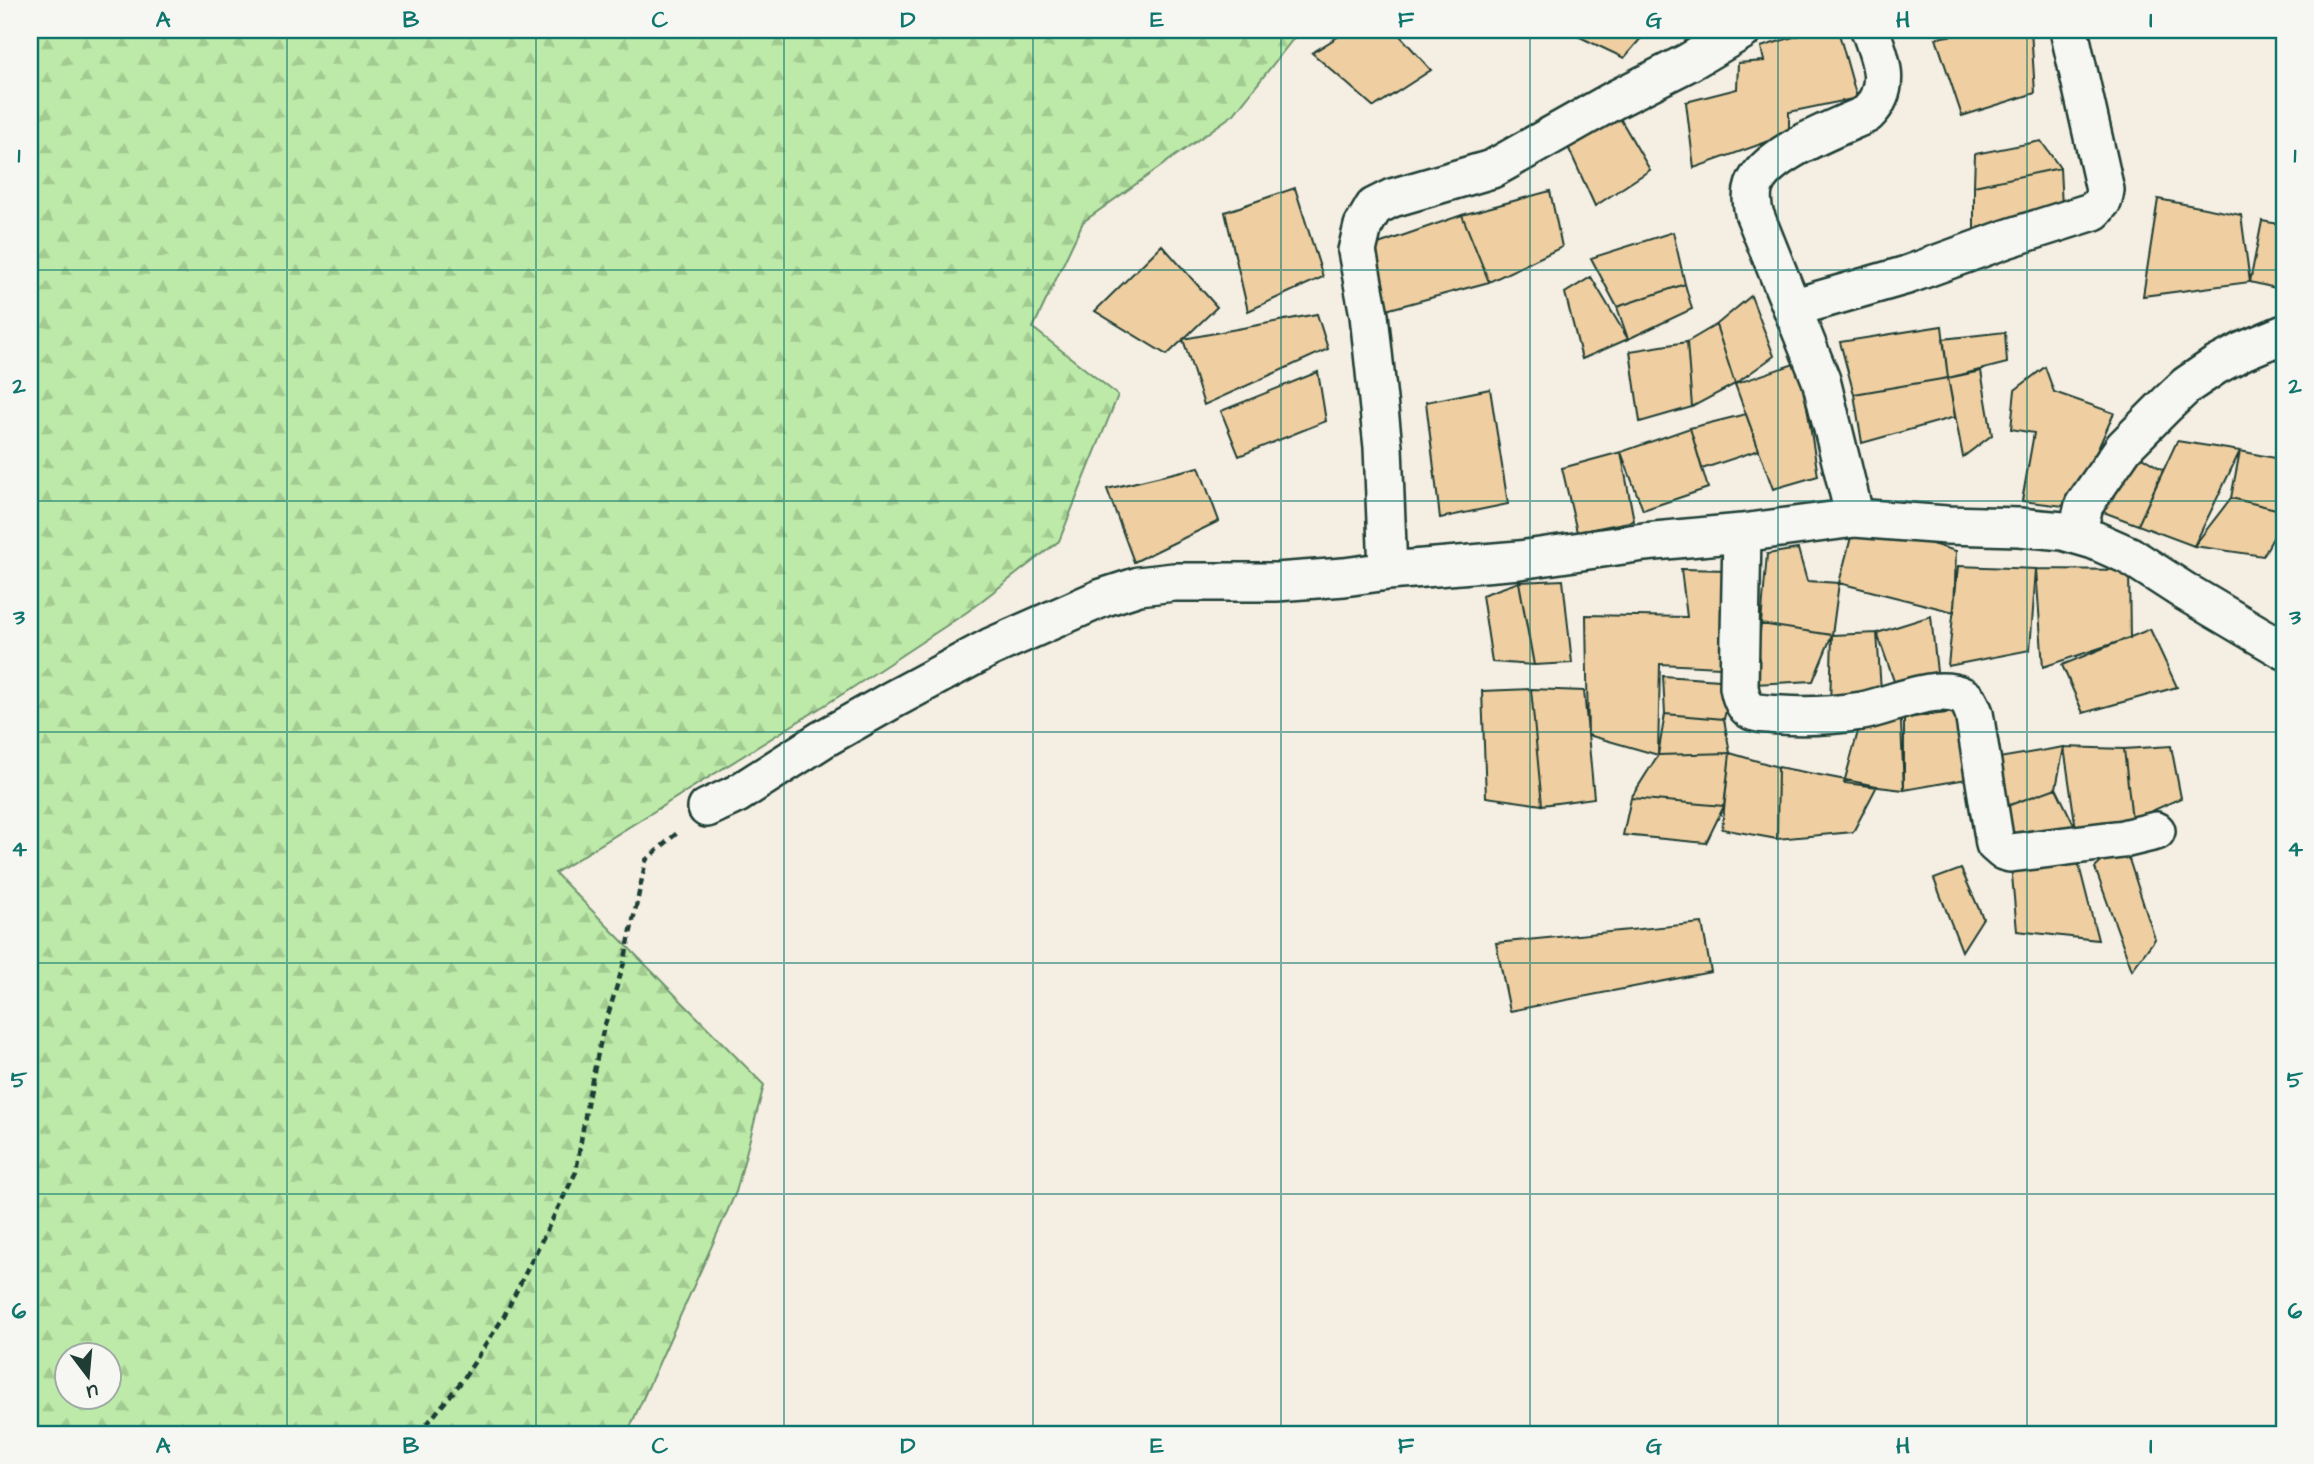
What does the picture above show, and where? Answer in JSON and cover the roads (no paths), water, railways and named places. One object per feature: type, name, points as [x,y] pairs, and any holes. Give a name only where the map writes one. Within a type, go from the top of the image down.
[{"type":"street","points":[[1388,570],[1383,447],[1370,314],[1357,251],[1363,226],[1374,207],[1392,198],[1492,169],[1528,146],[1689,62],[1743,30]]},
{"type":"street","points":[[1855,518],[1821,380],[1754,213],[1751,197],[1755,183],[1764,171],[1783,155],[1867,114],[1878,103],[1882,74],[1879,54],[1870,30]]},
{"type":"street","points":[[1792,308],[1907,275],[2094,211],[2103,200],[2105,190],[2068,30]]},
{"type":"street","points":[[2077,535],[2084,505],[2124,447],[2167,404],[2187,385],[2215,366],[2284,334]]},
{"type":"street","points":[[708,808],[737,794],[823,739],[991,647],[1102,598],[1139,586],[1174,582],[1290,581],[1345,577],[1388,570],[1519,560],[1644,542],[1742,533],[1855,518],[2019,527],[2077,535],[2130,556],[2284,650]]},
{"type":"street","points":[[1742,533],[1738,687],[1745,706],[1754,713],[1820,717],[1863,711],[1921,695],[1961,695],[1974,713],[1995,844],[2003,851],[2010,853],[2123,839],[2156,831]]}]
